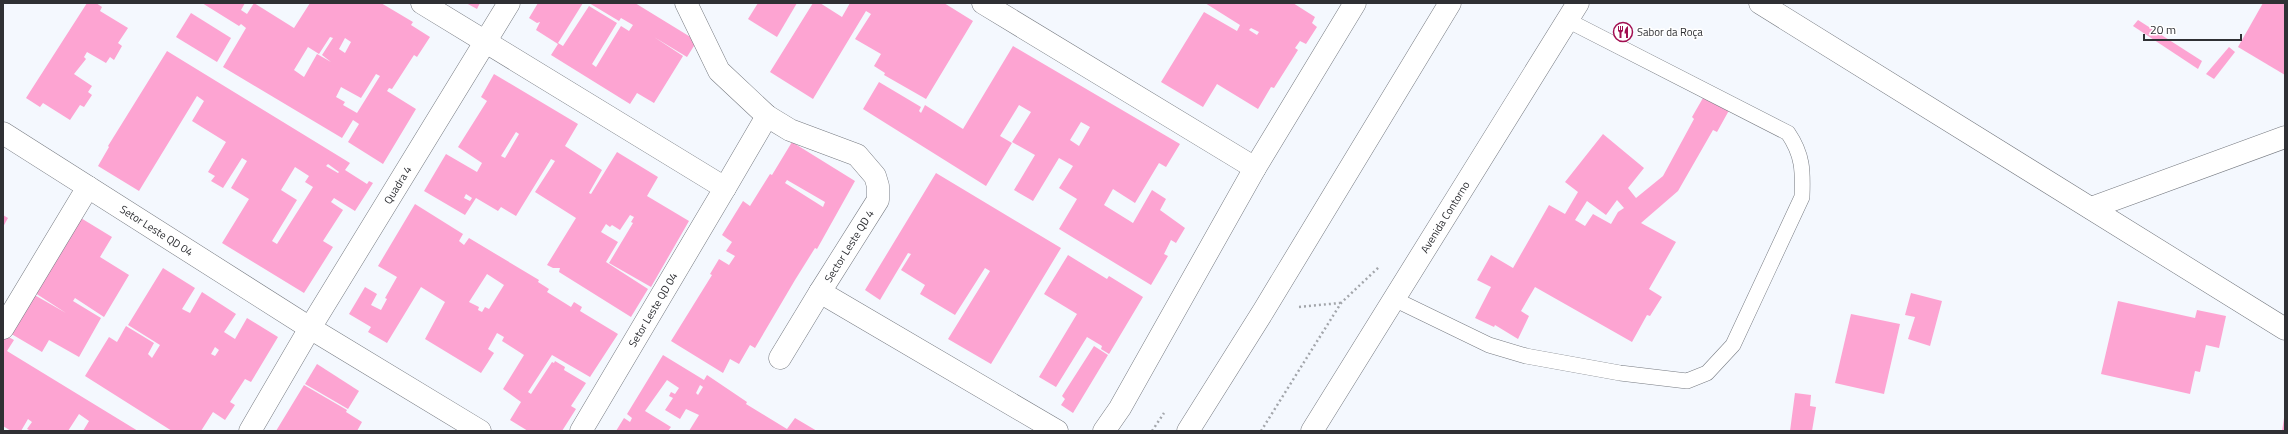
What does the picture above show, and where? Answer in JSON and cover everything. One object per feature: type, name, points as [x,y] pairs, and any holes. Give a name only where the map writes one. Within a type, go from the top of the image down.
[{"type":"street","points":[[422,3],[725,188]]},
{"type":"street","name":"Quadra 4","points":[[310,328],[509,3]]},
{"type":"street","points":[[686,3],[719,71],[767,116]]},
{"type":"street","points":[[983,3],[1255,168]]},
{"type":"street","points":[[1104,431],[1124,401],[1255,168],[1355,3]]},
{"type":"street","points":[[1188,431],[1264,310],[1450,3]]},
{"type":"street","points":[[1760,3],[2285,329]]},
{"type":"street","name":"Avenida Contorno","points":[[1312,431],[1572,12]]},
{"type":"street","name":"Setor Leste QD 04","points":[[581,431],[767,116]]},
{"type":"street","name":"Sector Leste QD 4","points":[[767,116],[790,130],[857,155],[876,176],[878,186],[878,200],[780,358]]},
{"type":"street","name":"Setor Leste QD 04","points":[[3,133],[310,328],[480,431]]},
{"type":"street","points":[[2091,208],[2285,137]]},
{"type":"street","points":[[3,328],[88,187]]},
{"type":"street","points":[[820,292],[1057,431]]},
{"type":"street","points":[[250,431],[310,328]]},
{"type":"lane","points":[[1394,299],[1489,345],[1526,356],[1620,373],[1687,382],[1707,373],[1732,345],[1802,197],[1803,173],[1798,148],[1788,133],[1572,12]]},
{"type":"path","points":[[1261,431],[1341,303]]},
{"type":"building","points":[[87,3],[96,3],[102,7],[100,11],[128,28],[118,43],[122,46],[114,60],[110,57],[106,63],[87,52],[84,57],[86,59],[74,74],[92,86],[88,92],[92,95],[84,107],[80,105],[70,120],[43,103],[40,107],[26,98]]},
{"type":"building","points":[[202,3],[245,3],[241,10],[247,14],[254,3],[294,28],[310,3],[381,3],[413,22],[411,25],[430,37],[417,57],[414,55],[392,89],[389,88],[387,91],[416,109],[383,164],[348,142],[359,124],[353,120],[342,138],[223,67],[246,28],[241,24],[239,26]],"holes":[[[330,37],[333,38],[322,55],[331,62],[317,54],[304,77],[294,70],[308,47],[319,54]],[[345,38],[351,42],[345,53],[339,49]],[[376,74],[380,76],[357,113],[343,105],[345,102],[336,97],[341,87],[361,98]]]},
{"type":"building","points":[[466,3],[480,3],[477,9]]},
{"type":"building","points":[[538,3],[583,3],[558,43],[563,46],[589,6],[617,23],[592,64],[596,67],[621,26],[629,31],[633,25],[621,18],[619,21],[589,3],[635,3],[697,41],[687,57],[654,37],[683,56],[654,103],[637,93],[630,104],[551,55],[558,44],[536,30],[540,22],[537,23],[529,18]]},
{"type":"building","points":[[758,3],[797,3],[777,37],[748,19]]},
{"type":"building","points":[[813,3],[820,3],[842,17],[850,3],[944,3],[973,21],[926,99],[884,75],[885,73],[874,66],[881,54],[855,39],[871,14],[866,11],[813,99],[770,72]]},
{"type":"building","points":[[1205,3],[1293,3],[1315,17],[1312,23],[1317,27],[1306,44],[1300,41],[1295,48],[1298,50],[1274,88],[1271,87],[1258,109],[1217,84],[1203,107],[1161,82],[1204,12],[1237,31],[1240,25]],"holes":[[[1251,28],[1259,32],[1257,35],[1249,30]]]},
{"type":"building","points":[[2263,3],[2285,3],[2285,75],[2238,47]]},
{"type":"building","points":[[191,13],[231,38],[217,62],[176,37]]},
{"type":"building","points":[[2138,20],[2202,61],[2198,69],[2133,26]]},
{"type":"building","points":[[1013,46],[1180,144],[1166,167],[1159,163],[1135,203],[1113,189],[1104,205],[1133,223],[1152,190],[1166,199],[1160,210],[1185,228],[1176,243],[1171,240],[1164,254],[1168,256],[1151,285],[1059,229],[1077,199],[1059,188],[1073,166],[1059,158],[1033,201],[1014,190],[1035,155],[1012,142],[1031,112],[1019,105],[1000,136],[1012,143],[986,186],[863,109],[879,82],[921,107],[919,111],[921,113],[925,105],[963,129]],"holes":[[[1081,122],[1090,127],[1079,146],[1070,140]]]},
{"type":"building","points":[[2229,47],[2235,52],[2214,79],[2206,74]]},
{"type":"building","points":[[167,51],[350,163],[345,170],[367,184],[369,181],[373,183],[355,211],[334,198],[331,202],[343,210],[323,241],[333,247],[304,293],[222,243],[249,199],[231,188],[247,161],[242,158],[223,188],[211,181],[215,176],[208,172],[226,142],[192,121],[204,101],[197,96],[139,191],[98,166],[109,147],[108,146]],"holes":[[[328,164],[339,172],[338,173],[326,166]],[[295,167],[309,176],[305,182],[313,187],[277,244],[272,241],[297,200],[281,190]]]},
{"type":"building","points":[[494,74],[578,124],[565,146],[602,170],[589,193],[591,194],[617,152],[658,177],[647,196],[689,221],[651,287],[609,263],[633,223],[631,222],[634,217],[630,215],[620,230],[612,225],[610,227],[606,224],[601,232],[618,242],[606,262],[648,289],[631,317],[559,272],[560,268],[553,268],[547,265],[576,218],[535,192],[555,161],[551,159],[516,216],[501,207],[498,211],[476,198],[465,215],[424,191],[446,154],[477,172],[482,163],[458,147],[487,101],[481,97]],"holes":[[[516,132],[519,134],[505,158],[501,156]],[[466,194],[472,198],[470,201],[464,198]]]},
{"type":"building","points":[[1707,91],[1732,105],[1717,132],[1713,130],[1678,191],[1641,223],[1676,242],[1649,289],[1662,297],[1650,316],[1647,315],[1632,342],[1535,287],[1521,311],[1529,316],[1518,339],[1495,325],[1494,327],[1475,318],[1491,287],[1477,280],[1491,255],[1513,268],[1549,205],[1565,214],[1578,192],[1565,182],[1603,134],[1644,168],[1628,188],[1636,198],[1663,176],[1694,119],[1692,117]],"holes":[[[1617,200],[1624,208],[1618,212],[1611,224],[1593,214],[1585,226],[1575,220],[1587,201],[1606,215]]]},
{"type":"building","points":[[792,142],[855,181],[817,249],[815,248],[755,348],[750,345],[739,364],[730,359],[723,373],[671,341],[712,275],[710,274],[719,259],[729,265],[735,256],[726,251],[732,242],[722,235],[743,201],[750,206],[770,174],[772,175]],"holes":[[[787,180],[825,202],[823,207],[785,183]]]},
{"type":"building","points":[[936,173],[1061,248],[991,364],[948,339],[990,271],[985,268],[955,315],[920,294],[925,285],[901,270],[911,254],[908,253],[880,300],[865,290]]},
{"type":"building","points":[[415,204],[463,234],[459,241],[464,245],[469,238],[539,280],[538,282],[549,289],[547,292],[571,307],[574,302],[582,307],[580,311],[618,334],[590,377],[552,355],[528,392],[531,394],[552,362],[554,363],[555,361],[565,367],[564,370],[586,383],[571,406],[576,409],[562,431],[528,431],[510,420],[521,402],[503,389],[524,355],[502,341],[504,337],[497,333],[488,349],[494,353],[481,373],[425,339],[445,302],[421,287],[387,343],[368,332],[371,327],[349,314],[365,287],[377,294],[371,305],[381,310],[387,299],[385,298],[397,277],[378,266]],"holes":[[[487,274],[504,285],[489,309],[485,307],[482,312],[478,310],[479,307],[469,302]]]},
{"type":"building","points":[[71,212],[112,237],[100,257],[129,275],[104,317],[75,298],[73,301],[101,318],[79,357],[49,340],[42,352],[3,329],[24,289],[66,313],[29,289]]},
{"type":"building","points":[[3,215],[8,218],[3,227]]},
{"type":"building","points":[[1068,255],[1107,279],[1109,276],[1143,297],[1109,354],[1101,349],[1102,346],[1087,337],[1056,387],[1039,377],[1077,314],[1044,294]]},
{"type":"building","points":[[163,268],[195,288],[182,309],[190,313],[202,292],[236,314],[224,332],[235,339],[247,318],[278,337],[251,382],[245,379],[230,402],[235,405],[225,420],[213,412],[201,431],[172,431],[85,376],[109,337],[117,342],[126,326],[154,343],[148,354],[152,358],[160,345],[128,325]],"holes":[[[215,347],[219,350],[215,356],[211,354]]]},
{"type":"building","points":[[1911,293],[1942,301],[1930,346],[1908,339],[1915,317],[1905,315]]},
{"type":"building","points":[[2118,301],[2195,318],[2197,310],[2226,316],[2219,348],[2206,345],[2200,372],[2195,371],[2190,394],[2101,374]]},
{"type":"building","points":[[1851,314],[1900,324],[1884,394],[1835,383]]},
{"type":"building","points":[[3,334],[14,340],[7,351],[138,431],[83,431],[89,421],[79,414],[68,431],[31,431],[27,429],[32,422],[28,419],[21,431],[11,431],[3,426]]},
{"type":"building","points":[[1094,346],[1108,355],[1073,413],[1061,405],[1065,399],[1062,396]]},
{"type":"building","points":[[663,355],[704,380],[707,375],[747,402],[746,404],[787,429],[795,418],[817,431],[689,431],[699,415],[686,409],[680,419],[665,410],[673,398],[669,396],[671,392],[675,394],[679,388],[667,380],[645,411],[671,427],[668,431],[616,431],[624,418],[630,422],[632,418],[627,414]],"holes":[[[700,385],[703,387],[698,395],[696,393]]]},
{"type":"building","points":[[317,364],[359,391],[348,409],[305,384]]},
{"type":"building","points":[[304,385],[347,410],[346,412],[362,422],[357,431],[276,431]]},
{"type":"building","points":[[1795,393],[1811,395],[1810,406],[1816,407],[1812,431],[1790,431]]},
{"type":"building","points":[[2284,418],[2285,431],[2282,431]]},
{"type":"place","name":"Sabor da Roça","points":[[1623,32]]}]
